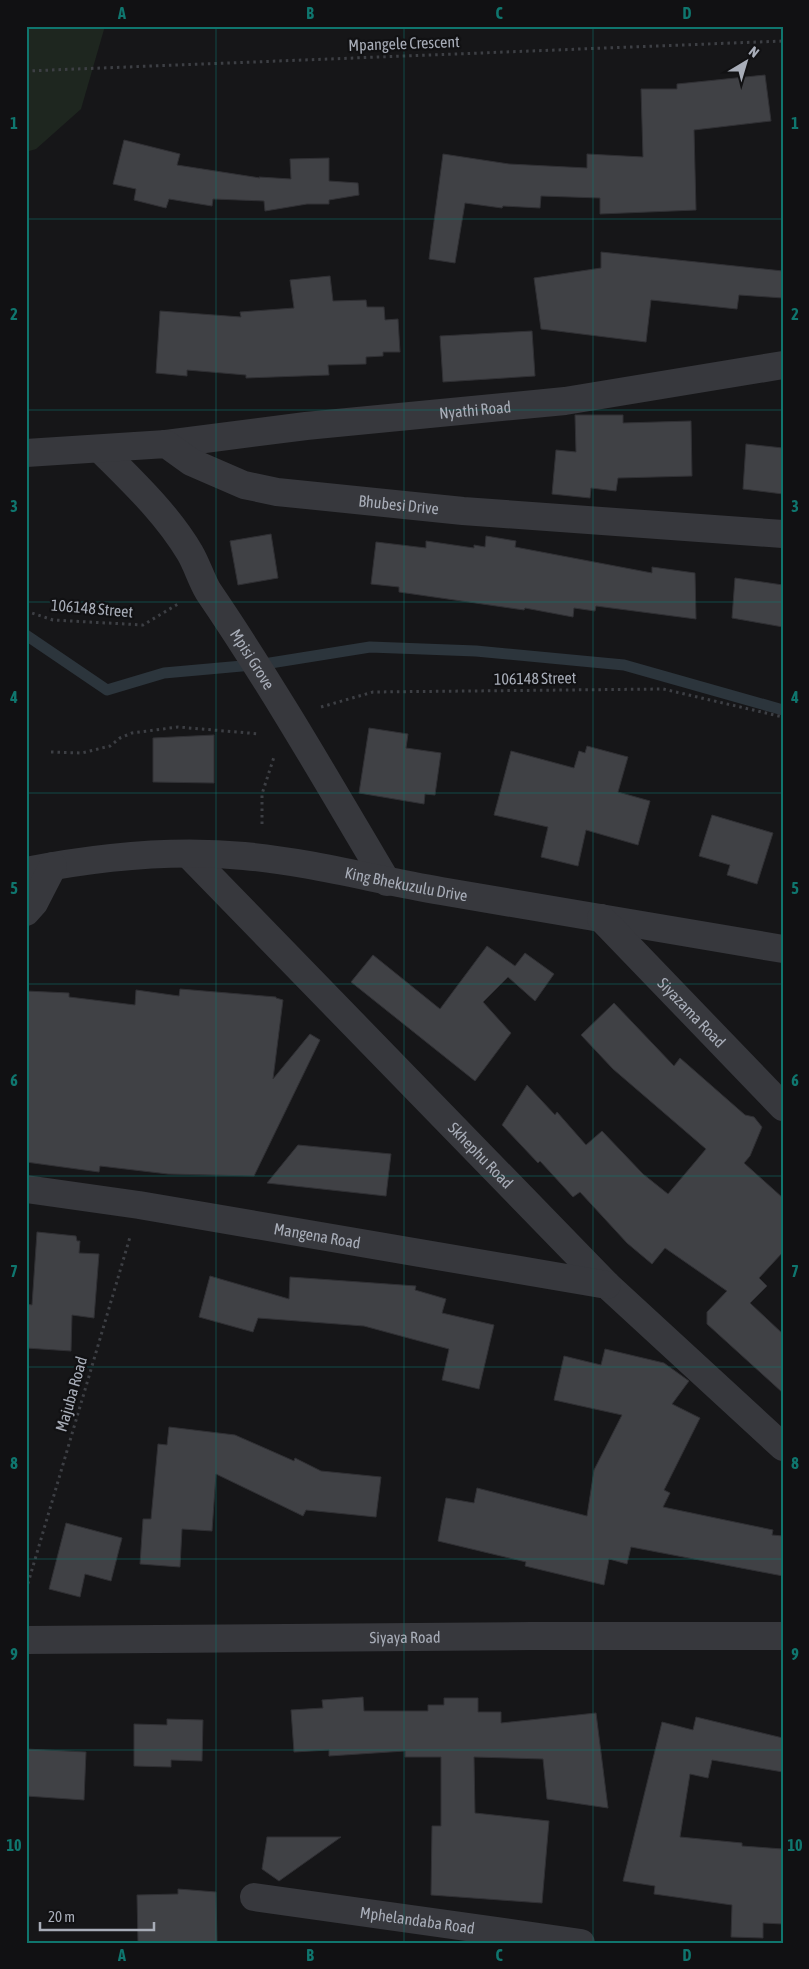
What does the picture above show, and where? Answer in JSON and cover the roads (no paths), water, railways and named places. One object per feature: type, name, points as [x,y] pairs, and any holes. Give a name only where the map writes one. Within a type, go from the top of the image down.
[{"type":"street","name":"Nyathi Road","points":[[166,444],[306,426],[565,401],[783,365]]},
{"type":"street","points":[[26,453],[101,450],[166,444]]},
{"type":"street","name":"Bhubesi Drive","points":[[166,444],[191,462],[244,485],[277,492],[463,511],[783,534]]},
{"type":"street","name":"Mpisi Grove","points":[[101,450],[146,496],[168,522],[190,553],[206,587],[243,641],[272,689],[284,726],[387,882]]},
{"type":"street","name":"Skhephu Road","points":[[188,854],[608,1285],[783,1447]]},
{"type":"street","name":"King Bhekuzulu Drive","points":[[26,871],[142,855],[244,856],[299,863],[387,882],[783,949]]},
{"type":"street","points":[[26,912],[34,903],[53,866]]},
{"type":"street","name":"Siyazama Road","points":[[601,918],[783,1107]]},
{"type":"street","name":"Mangena Road","points":[[26,1189],[140,1205],[608,1285]]},
{"type":"street","name":"Siyaya Road","points":[[26,1640],[783,1636]]},
{"type":"street","name":"Mphelandaba Road","points":[[254,1897],[581,1943]]},
{"type":"waterway","points":[[26,635],[107,690],[164,673],[264,664],[370,647],[476,651],[624,665],[783,710]]}]
